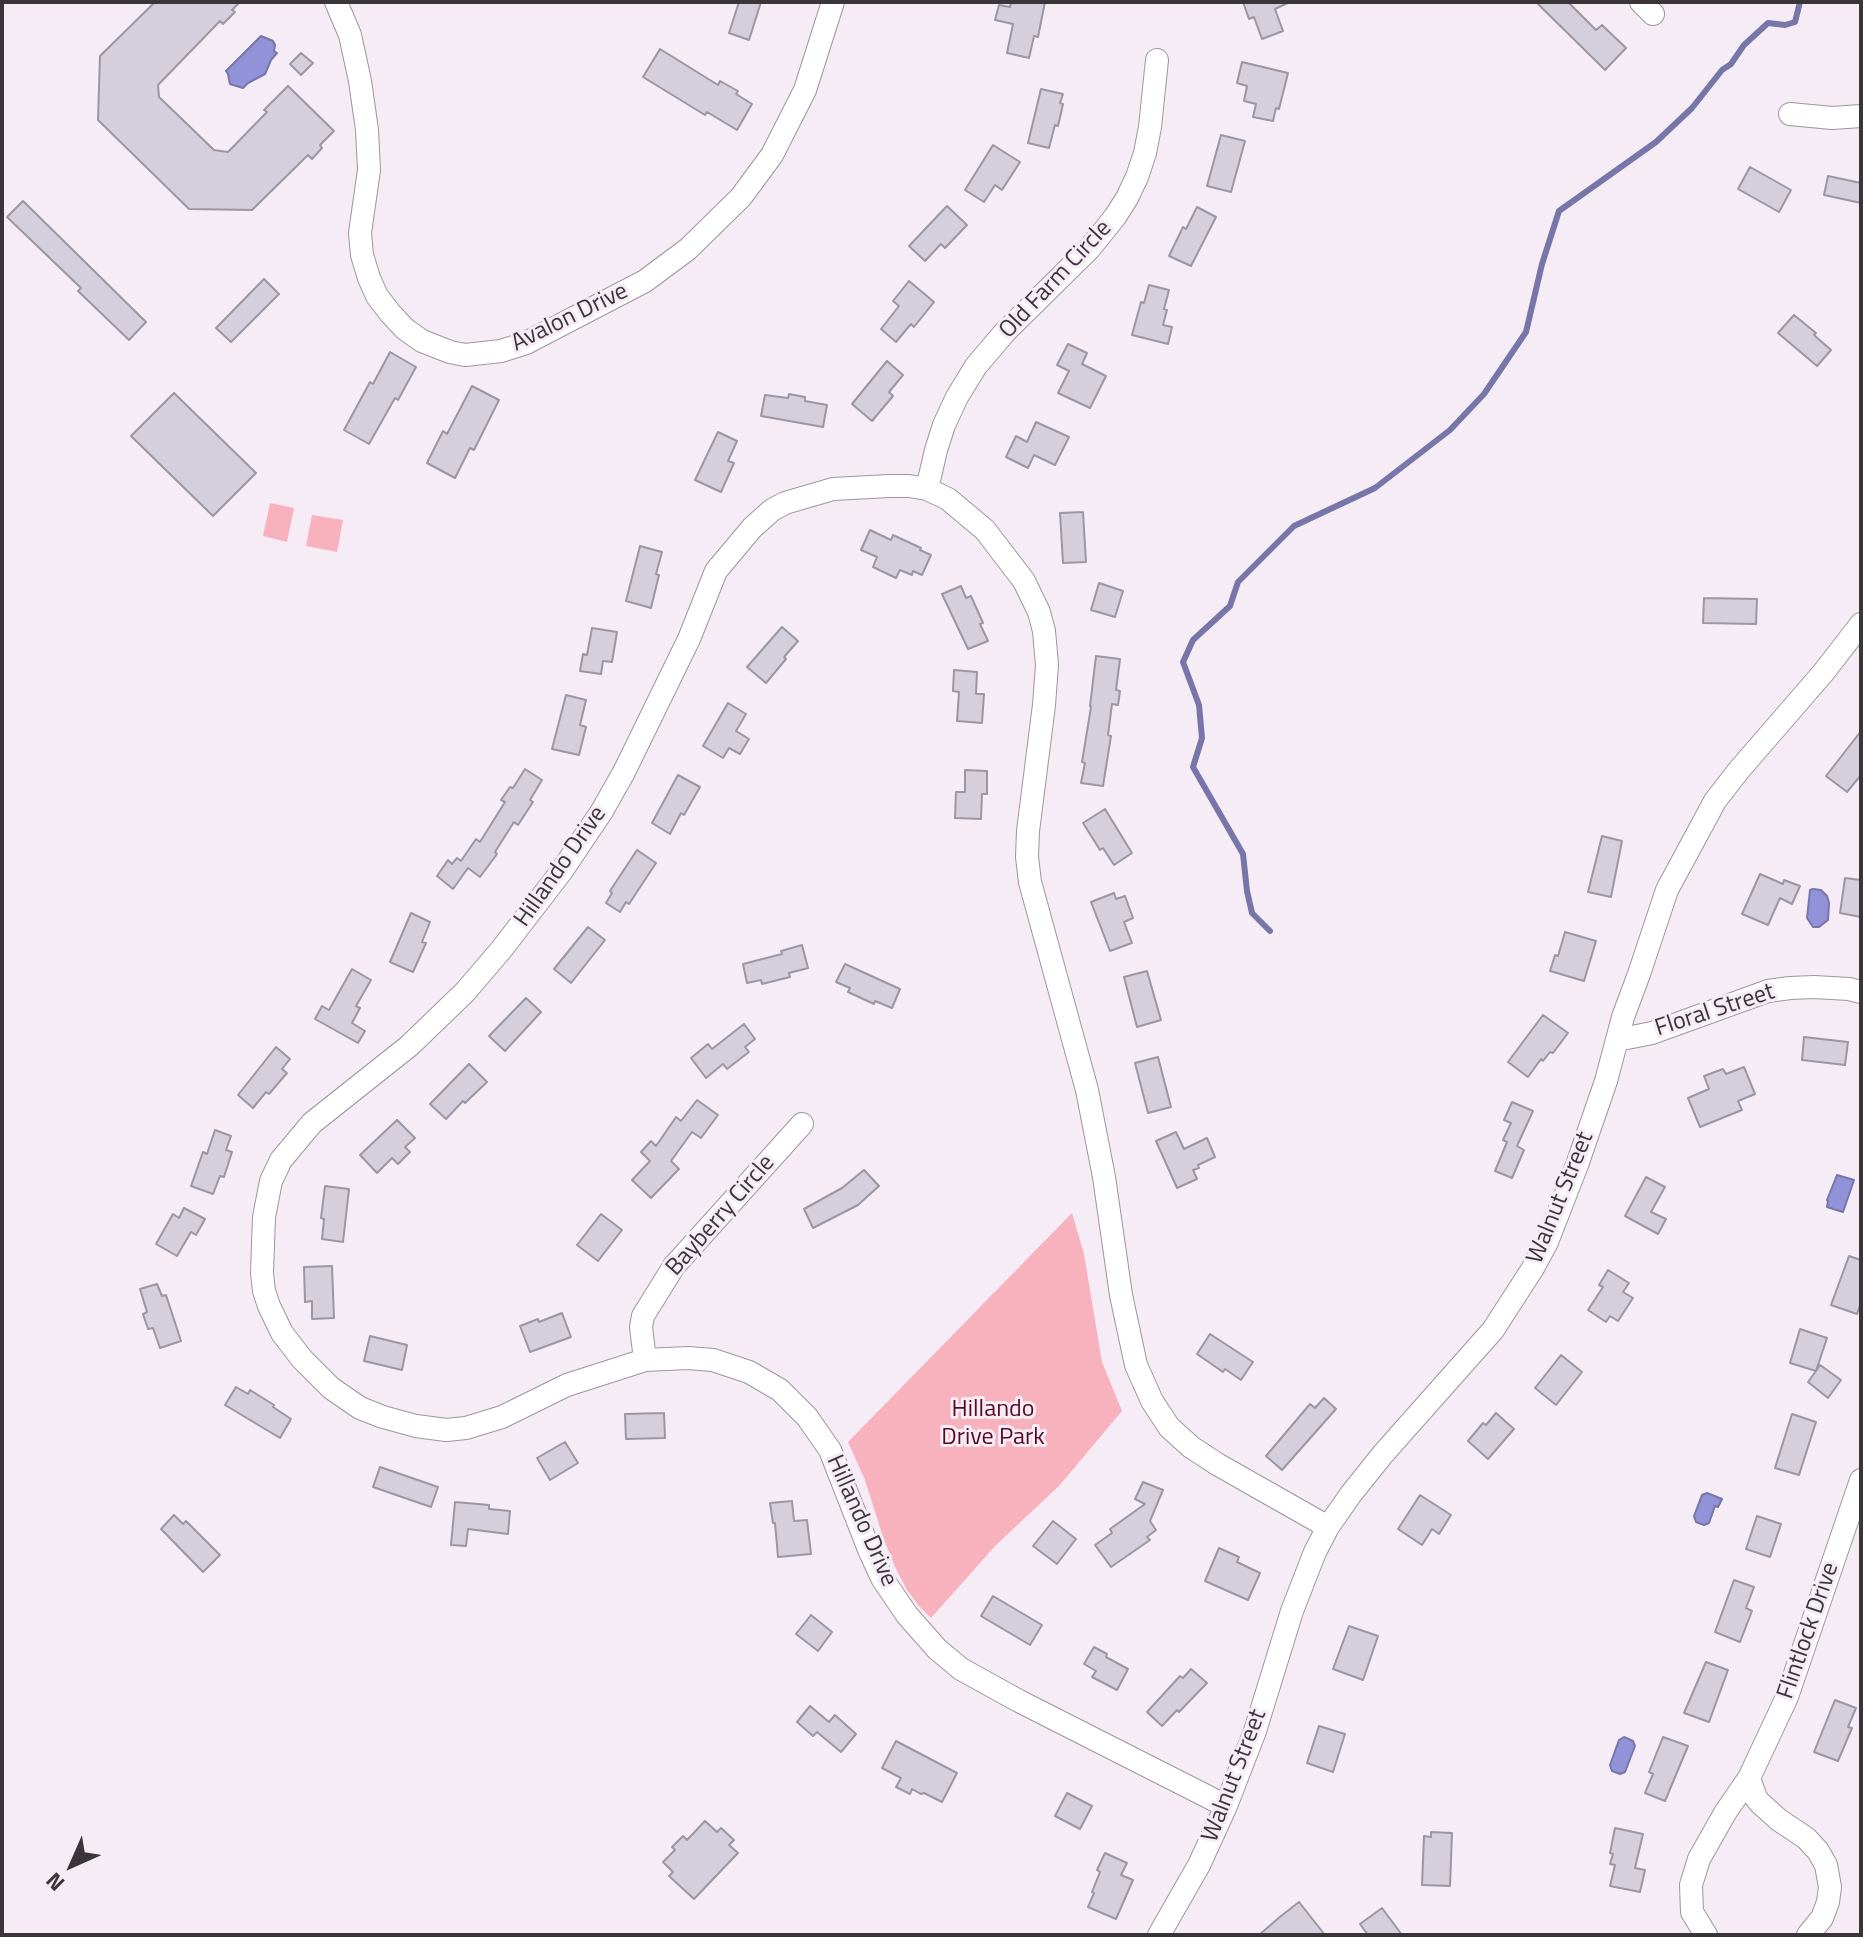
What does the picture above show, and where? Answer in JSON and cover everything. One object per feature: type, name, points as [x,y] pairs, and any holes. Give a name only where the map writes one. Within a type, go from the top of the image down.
[{"type":"street","name":"Avalon Drive","points":[[336,2],[350,35],[367,130],[369,170],[360,233],[369,278],[377,296],[405,329],[422,341],[465,355],[501,351],[526,343],[645,281],[688,249],[741,197],[772,155],[805,90],[833,2]]},
{"type":"street","name":"Old Farm Circle","points":[[927,489],[944,425],[976,366],[1005,332],[1089,249],[1127,198],[1145,153],[1157,60]]},
{"type":"street","points":[[1790,114],[1832,118],[1861,116]]},
{"type":"street","name":"Hillando Drive","points":[[1226,1806],[1019,1701],[961,1669],[937,1649],[907,1615],[882,1578],[830,1450],[807,1417],[780,1390],[749,1372],[713,1360],[645,1360],[567,1385],[502,1417],[466,1428],[446,1430],[416,1426],[360,1408],[331,1388],[282,1333],[269,1306],[262,1273],[264,1217],[271,1181],[281,1160],[312,1123],[409,1046],[465,992],[561,872],[624,772],[689,639],[716,571],[752,528],[785,503],[833,489],[909,486],[927,489],[948,499],[985,530],[1024,581],[1039,612],[1047,665],[1028,831],[1030,882],[1087,1090],[1104,1177],[1121,1295],[1136,1365],[1152,1401],[1169,1427],[1191,1447],[1328,1527]]},
{"type":"street","name":"Walnut Street","points":[[1159,1935],[1199,1865],[1226,1806],[1255,1731],[1292,1611],[1328,1527],[1383,1454],[1493,1330],[1547,1242],[1606,1081],[1623,1017],[1667,890],[1715,801],[1861,624]]},
{"type":"street","name":"Floral Street","points":[[1617,1040],[1652,1033],[1768,991],[1814,987],[1861,992]]},
{"type":"street","name":"Bayberry Circle","points":[[645,1360],[641,1327],[643,1316],[674,1266],[802,1124]]},
{"type":"street","name":"Flintlock Drive","points":[[1706,1935],[1692,1912],[1691,1885],[1699,1859],[1749,1778],[1787,1697],[1861,1480]]},
{"type":"street","points":[[1749,1778],[1760,1803],[1806,1838],[1826,1865],[1830,1887],[1828,1902],[1822,1918],[1808,1935]]},
{"type":"green space","points":[[270,503],[294,508],[287,542],[263,536]]},
{"type":"green space","points":[[312,515],[343,520],[337,552],[306,546]]},
{"type":"green space","name":"Hillando Drive Park","points":[[1072,1213],[1084,1254],[1102,1362],[1122,1411],[1059,1486],[996,1545],[931,1618],[907,1590],[895,1567],[865,1480],[848,1442]]},
{"type":"water","points":[[261,36],[273,41],[277,53],[265,74],[243,88],[230,84],[226,71]]},
{"type":"water","points":[[1810,890],[1821,890],[1829,903],[1828,920],[1819,927],[1813,927],[1807,918]]},
{"type":"water","points":[[1837,1175],[1854,1180],[1843,1212],[1827,1207]]},
{"type":"water","points":[[1707,1493],[1722,1499],[1718,1507],[1715,1506],[1709,1523],[1704,1525],[1696,1522],[1694,1516],[1702,1495]]},
{"type":"water","points":[[1624,1737],[1633,1741],[1635,1746],[1625,1772],[1620,1774],[1612,1771],[1610,1765],[1619,1740]]},
{"type":"building","points":[[155,2],[240,2],[232,10],[235,12],[223,24],[220,21],[158,85],[159,97],[214,150],[228,152],[288,86],[334,131],[312,159],[308,155],[252,210],[189,209],[98,120],[100,56]]},
{"type":"building","points":[[739,2],[761,2],[749,40],[729,33]]},
{"type":"building","points":[[1011,2],[1045,2],[1038,37],[1034,36],[1029,58],[1007,53],[1013,24],[995,20],[999,5],[1010,7]]},
{"type":"building","points":[[1243,2],[1290,2],[1275,9],[1283,31],[1262,39],[1254,17],[1249,19]]},
{"type":"building","points":[[1536,2],[1568,2],[1596,30],[1602,25],[1626,48],[1605,70]]},
{"type":"building","points":[[660,49],[718,85],[720,81],[738,91],[736,94],[752,104],[737,130],[707,112],[705,115],[643,77]]},
{"type":"building","points":[[301,53],[313,63],[301,75],[290,64]]},
{"type":"building","points":[[1242,62],[1288,73],[1273,121],[1253,117],[1256,104],[1244,101],[1247,86],[1237,83]]},
{"type":"building","points":[[1041,89],[1063,94],[1058,126],[1055,125],[1049,148],[1028,143]]},
{"type":"building","points":[[1221,135],[1245,141],[1231,192],[1207,186]]},
{"type":"building","points":[[993,145],[1020,162],[1002,190],[995,185],[984,202],[965,190]]},
{"type":"building","points":[[1750,167],[1791,190],[1779,212],[1738,189]]},
{"type":"building","points":[[1828,176],[1861,183],[1861,203],[1824,195]]},
{"type":"building","points":[[23,201],[146,322],[129,340],[78,291],[81,288],[7,217]]},
{"type":"building","points":[[947,206],[967,225],[945,248],[941,244],[925,261],[909,246]]},
{"type":"building","points":[[1197,207],[1216,217],[1191,266],[1169,256]]},
{"type":"building","points":[[264,279],[279,294],[231,342],[216,328]]},
{"type":"building","points":[[909,281],[934,302],[914,327],[911,324],[896,342],[881,329],[899,306],[893,301]]},
{"type":"building","points":[[1149,285],[1169,290],[1163,325],[1172,327],[1168,344],[1132,335]]},
{"type":"building","points":[[1794,315],[1831,350],[1817,366],[1778,333]]},
{"type":"building","points":[[1068,344],[1087,353],[1082,364],[1106,376],[1090,408],[1058,393],[1069,371],[1057,365]]},
{"type":"building","points":[[390,352],[416,367],[369,444],[344,430]]},
{"type":"building","points":[[887,361],[903,375],[889,392],[893,396],[872,421],[852,404]]},
{"type":"building","points":[[472,386],[499,400],[474,450],[470,448],[455,478],[427,463],[443,431],[447,434]]},
{"type":"building","points":[[174,393],[256,473],[213,516],[131,436]]},
{"type":"building","points":[[789,394],[827,405],[823,427],[761,416],[765,395],[788,398]]},
{"type":"building","points":[[1036,422],[1069,437],[1055,465],[1034,455],[1028,468],[1006,457],[1016,436],[1027,442]]},
{"type":"building","points":[[718,432],[737,441],[728,461],[734,463],[721,492],[695,480]]},
{"type":"building","points":[[1083,512],[1086,562],[1063,563],[1060,513]]},
{"type":"building","points":[[870,530],[891,540],[893,535],[931,555],[922,575],[900,570],[896,578],[873,567],[877,557],[861,550]]},
{"type":"building","points":[[640,546],[662,552],[651,608],[626,601]]},
{"type":"building","points":[[1099,583],[1123,591],[1115,617],[1091,610]]},
{"type":"building","points":[[961,586],[966,598],[971,596],[988,641],[968,649],[942,594]]},
{"type":"building","points":[[1704,598],[1757,599],[1756,624],[1703,623]]},
{"type":"building","points":[[782,627],[798,641],[766,683],[747,667]]},
{"type":"building","points":[[592,628],[617,632],[612,662],[603,661],[601,674],[580,671],[583,654],[587,655]]},
{"type":"building","points":[[1096,656],[1120,659],[1116,690],[1120,691],[1118,705],[1112,704],[1108,735],[1111,736],[1103,786],[1081,783]]},
{"type":"building","points":[[954,670],[977,672],[976,694],[984,694],[982,723],[957,721],[959,692],[953,691]]},
{"type":"building","points":[[566,695],[586,700],[580,725],[586,727],[579,755],[552,749]]},
{"type":"building","points":[[728,703],[746,714],[736,731],[749,739],[740,754],[729,748],[723,758],[703,746]]},
{"type":"building","points":[[1861,731],[1861,775],[1847,792],[1826,776]]},
{"type":"building","points":[[525,769],[542,780],[530,800],[533,802],[518,825],[514,822],[480,877],[468,868],[453,889],[437,876],[448,860],[452,864],[457,858],[461,861],[476,839],[480,842],[505,802],[501,800]]},
{"type":"building","points":[[965,770],[987,771],[987,794],[982,794],[981,819],[955,818],[956,792],[965,792]]},
{"type":"building","points":[[678,775],[700,787],[670,834],[652,823]]},
{"type":"building","points":[[1105,809],[1132,853],[1114,865],[1083,823]]},
{"type":"building","points":[[1602,836],[1622,841],[1611,897],[1588,892]]},
{"type":"building","points":[[637,850],[656,863],[629,904],[626,902],[620,912],[606,903],[612,893],[610,891]]},
{"type":"building","points":[[1760,874],[1783,884],[1784,880],[1800,886],[1792,904],[1780,898],[1768,925],[1742,914]]},
{"type":"building","points":[[1845,878],[1861,880],[1861,917],[1840,913]]},
{"type":"building","points":[[1114,893],[1116,899],[1125,896],[1133,918],[1124,922],[1132,943],[1110,951],[1091,902]]},
{"type":"building","points":[[411,913],[430,922],[422,942],[426,943],[413,972],[390,962]]},
{"type":"building","points":[[588,927],[605,940],[571,983],[554,969]]},
{"type":"building","points":[[1565,932],[1596,941],[1584,981],[1550,971]]},
{"type":"building","points":[[802,945],[808,968],[789,973],[790,977],[762,984],[761,980],[747,983],[743,964],[782,954],[781,951]]},
{"type":"building","points":[[845,964],[900,989],[892,1008],[848,992],[850,988],[836,982]]},
{"type":"building","points":[[352,969],[371,980],[356,1006],[360,1008],[352,1023],[365,1031],[358,1043],[315,1019],[322,1006],[329,1010]]},
{"type":"building","points":[[1147,971],[1161,1020],[1137,1027],[1124,977]]},
{"type":"building","points":[[526,998],[541,1012],[505,1051],[489,1036]]},
{"type":"building","points":[[1543,1015],[1568,1033],[1553,1053],[1550,1052],[1543,1061],[1541,1059],[1528,1077],[1508,1062]]},
{"type":"building","points":[[744,1024],[755,1039],[745,1047],[749,1052],[727,1069],[723,1064],[706,1078],[691,1058],[708,1044],[712,1049]]},
{"type":"building","points":[[1804,1037],[1848,1042],[1845,1065],[1802,1060]]},
{"type":"building","points":[[276,1047],[290,1059],[282,1069],[287,1073],[253,1108],[238,1095]]},
{"type":"building","points":[[1158,1057],[1171,1107],[1148,1113],[1135,1063]]},
{"type":"building","points":[[469,1064],[487,1082],[446,1119],[430,1104]]},
{"type":"building","points":[[1744,1067],[1755,1094],[1738,1101],[1742,1110],[1700,1127],[1688,1098],[1709,1089],[1704,1076],[1723,1069],[1726,1074]]},
{"type":"building","points":[[697,1100],[718,1115],[701,1138],[692,1132],[671,1161],[679,1169],[651,1198],[632,1180],[650,1161],[641,1152],[651,1141],[656,1146],[676,1117],[681,1121]]},
{"type":"building","points":[[1512,1102],[1533,1111],[1517,1146],[1524,1150],[1512,1178],[1495,1171],[1507,1142],[1503,1140],[1511,1123],[1504,1120]]},
{"type":"building","points":[[397,1120],[415,1138],[405,1147],[410,1152],[398,1164],[392,1158],[377,1173],[360,1155]]},
{"type":"building","points":[[215,1130],[231,1136],[226,1150],[232,1152],[224,1177],[220,1176],[213,1194],[191,1186]]},
{"type":"building","points":[[1176,1132],[1184,1149],[1207,1138],[1215,1157],[1193,1170],[1197,1179],[1177,1188],[1156,1141]]},
{"type":"building","points":[[864,1170],[879,1186],[858,1205],[813,1228],[804,1209],[842,1188]]},
{"type":"building","points":[[1646,1177],[1665,1187],[1651,1212],[1666,1219],[1658,1234],[1625,1216]]},
{"type":"building","points":[[325,1186],[349,1189],[343,1242],[322,1239]]},
{"type":"building","points":[[184,1208],[205,1219],[196,1235],[191,1232],[177,1256],[156,1244],[173,1214],[179,1218]]},
{"type":"building","points":[[601,1214],[622,1230],[598,1261],[577,1245]]},
{"type":"building","points":[[1849,1256],[1861,1260],[1861,1302],[1857,1314],[1831,1305]]},
{"type":"building","points":[[332,1266],[334,1318],[312,1319],[312,1301],[305,1302],[304,1267]]},
{"type":"building","points":[[1608,1270],[1629,1283],[1623,1292],[1633,1298],[1618,1321],[1610,1316],[1606,1322],[1588,1310],[1603,1287],[1599,1285]]},
{"type":"building","points":[[157,1284],[162,1296],[166,1295],[181,1341],[160,1348],[153,1328],[148,1329],[140,1289]]},
{"type":"building","points":[[562,1313],[571,1337],[530,1352],[520,1326]]},
{"type":"building","points":[[1800,1329],[1827,1338],[1816,1371],[1790,1363]]},
{"type":"building","points":[[1210,1334],[1253,1362],[1241,1380],[1197,1354]]},
{"type":"building","points":[[370,1336],[407,1345],[402,1370],[364,1361]]},
{"type":"building","points":[[1561,1355],[1582,1372],[1556,1405],[1535,1388]]},
{"type":"building","points":[[1820,1365],[1841,1380],[1828,1398],[1808,1382]]},
{"type":"building","points":[[236,1387],[248,1394],[250,1390],[291,1419],[280,1438],[225,1405]]},
{"type":"building","points":[[1324,1398],[1336,1409],[1282,1470],[1266,1456],[1310,1404],[1315,1408]]},
{"type":"building","points":[[664,1413],[665,1438],[626,1439],[625,1414]]},
{"type":"building","points":[[1496,1413],[1514,1429],[1488,1459],[1468,1441]]},
{"type":"building","points":[[1792,1414],[1816,1422],[1799,1475],[1775,1468]]},
{"type":"building","points":[[565,1442],[578,1463],[550,1480],[537,1458]]},
{"type":"building","points":[[380,1467],[438,1487],[431,1507],[373,1487]]},
{"type":"building","points":[[1143,1482],[1163,1490],[1150,1521],[1156,1530],[1147,1537],[1150,1540],[1111,1567],[1095,1545],[1112,1533],[1110,1529],[1145,1504],[1135,1499]]},
{"type":"building","points":[[1420,1495],[1451,1515],[1439,1534],[1432,1529],[1422,1545],[1398,1529]]},
{"type":"building","points":[[792,1501],[794,1521],[807,1520],[811,1554],[778,1557],[770,1503]]},
{"type":"building","points":[[455,1502],[489,1505],[489,1509],[510,1511],[508,1534],[468,1529],[466,1546],[451,1545]]},
{"type":"building","points":[[174,1515],[183,1524],[186,1521],[220,1555],[203,1572],[161,1529]]},
{"type":"building","points":[[1757,1516],[1781,1524],[1770,1557],[1746,1549]]},
{"type":"building","points":[[1053,1521],[1076,1539],[1057,1564],[1033,1546]]},
{"type":"building","points":[[1219,1548],[1239,1557],[1237,1562],[1260,1573],[1248,1600],[1205,1581]]},
{"type":"building","points":[[1734,1580],[1754,1587],[1746,1608],[1752,1611],[1740,1642],[1715,1632]]},
{"type":"building","points":[[993,1596],[1042,1625],[1030,1645],[981,1616]]},
{"type":"building","points":[[811,1615],[832,1632],[818,1651],[796,1634]]},
{"type":"building","points":[[1349,1626],[1378,1636],[1363,1680],[1333,1669]]},
{"type":"building","points":[[1094,1647],[1128,1669],[1117,1690],[1092,1677],[1096,1671],[1084,1664]]},
{"type":"building","points":[[1706,1662],[1728,1670],[1709,1722],[1684,1713]]},
{"type":"building","points":[[1191,1669],[1207,1683],[1162,1726],[1147,1712],[1180,1676],[1183,1678]]},
{"type":"building","points":[[1835,1700],[1856,1708],[1848,1727],[1852,1728],[1838,1761],[1814,1752]]},
{"type":"building","points":[[810,1706],[829,1722],[835,1715],[856,1734],[841,1752],[817,1732],[813,1736],[797,1722]]},
{"type":"building","points":[[1319,1726],[1345,1734],[1333,1772],[1307,1763]]},
{"type":"building","points":[[1663,1737],[1688,1746],[1665,1801],[1645,1793],[1653,1774],[1649,1772]]},
{"type":"building","points":[[896,1741],[957,1773],[942,1802],[912,1789],[910,1794],[896,1787],[901,1778],[882,1768]]},
{"type":"building","points":[[1067,1793],[1092,1806],[1080,1829],[1055,1816]]},
{"type":"building","points":[[705,1821],[717,1832],[721,1828],[734,1840],[729,1845],[738,1853],[694,1899],[669,1876],[673,1872],[663,1862],[683,1836],[687,1840]]},
{"type":"building","points":[[1615,1828],[1643,1834],[1635,1868],[1645,1870],[1640,1892],[1610,1886],[1615,1865],[1610,1864],[1613,1854],[1610,1853]]},
{"type":"building","points":[[1431,1832],[1452,1833],[1450,1886],[1422,1885],[1424,1836],[1431,1837]]},
{"type":"building","points":[[1105,1853],[1127,1863],[1121,1875],[1133,1880],[1116,1919],[1088,1907],[1100,1872],[1097,1870]]},
{"type":"building","points":[[1299,1902],[1325,1935],[1259,1935],[1281,1916]]},
{"type":"building","points":[[1382,1908],[1402,1935],[1368,1935],[1360,1924]]},
{"type":"waterway","points":[[1270,931],[1252,913],[1243,854],[1193,767],[1202,738],[1199,705],[1183,662],[1193,640],[1230,606],[1238,582],[1294,526],[1375,488],[1450,430],[1484,394],[1526,332],[1542,264],[1559,211],[1656,142],[1692,108],[1744,45],[1768,23],[1785,25],[1795,22],[1800,2]]}]
